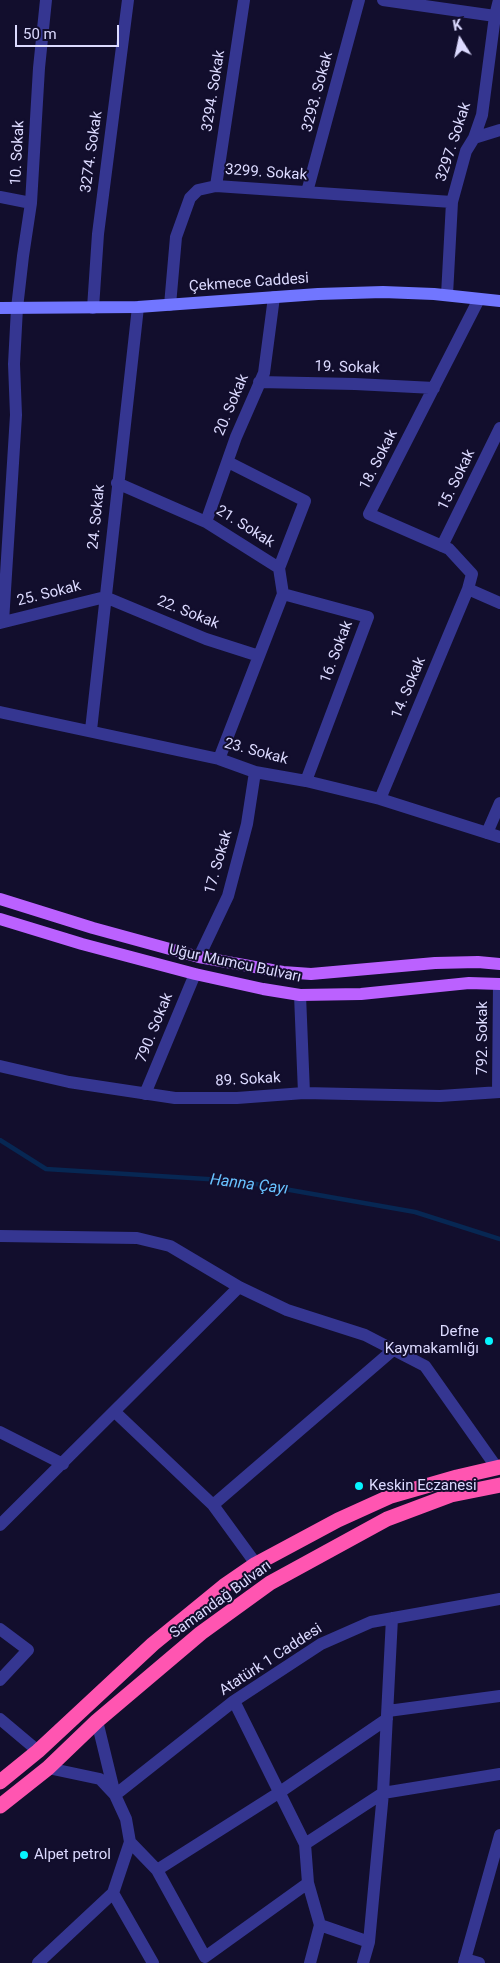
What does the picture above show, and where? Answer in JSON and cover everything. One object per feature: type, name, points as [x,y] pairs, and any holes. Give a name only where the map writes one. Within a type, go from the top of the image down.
[{"type":"highway","name":"Samandağ Bulvarı","points":[[0,1782],[38,1751],[153,1644],[224,1586],[256,1564],[338,1520],[391,1496],[457,1477],[498,1468]]},
{"type":"highway","name":"Samandağ Bulvarı","points":[[0,1806],[48,1768],[97,1720],[201,1633],[270,1583],[387,1519],[451,1495],[500,1485]]},
{"type":"main road","name":"Çekmece Caddesi","points":[[0,308],[138,307],[274,297],[383,292],[447,295],[500,301]]},
{"type":"main road","name":"Uğur Mumcu Bulvarı","points":[[0,899],[93,928],[199,957],[283,972],[311,974],[435,963],[478,962],[500,964]]},
{"type":"main road","name":"Uğur Mumcu Bulvarı","points":[[0,919],[82,944],[195,974],[300,995],[361,994],[469,983],[500,984]]},
{"type":"main road","points":[[195,974],[199,957]]},
{"type":"street","name":"10. Sokak","points":[[1,623],[16,415],[14,364],[18,308],[31,203],[39,68],[46,0]]},
{"type":"street","name":"3274. Sokak","points":[[93,308],[98,234],[128,0]]},
{"type":"street","name":"3294. Sokak","points":[[216,186],[244,0]]},
{"type":"street","name":"3293. Sokak","points":[[307,192],[359,0]]},
{"type":"street","points":[[383,0],[495,16]]},
{"type":"street","name":"3297. Sokak","points":[[447,295],[452,202],[466,151],[474,138],[482,115],[495,16],[499,0]]},
{"type":"street","points":[[474,138],[500,130]]},
{"type":"street","name":"3299. Sokak","points":[[170,305],[176,237],[190,198],[198,190],[216,186],[452,202]]},
{"type":"street","points":[[0,197],[31,203]]},
{"type":"street","name":"20. Sokak","points":[[206,522],[236,437],[264,373],[274,297]]},
{"type":"street","name":"18. Sokak","points":[[468,589],[472,574],[449,549],[369,514],[479,299]]},
{"type":"street","name":"24. Sokak","points":[[91,730],[138,307]]},
{"type":"street","name":"19. Sokak","points":[[259,382],[434,388]]},
{"type":"street","name":"15. Sokak","points":[[442,546],[500,428]]},
{"type":"street","points":[[228,462],[305,501],[279,568]]},
{"type":"street","name":"21. Sokak","points":[[117,483],[206,522],[279,568],[284,594]]},
{"type":"street","points":[[468,589],[500,603]]},
{"type":"street","name":"14. Sokak","points":[[380,799],[468,589]]},
{"type":"street","points":[[219,759],[284,594]]},
{"type":"street","name":"16. Sokak","points":[[284,594],[368,618],[306,781]]},
{"type":"street","name":"25. Sokak","points":[[1,623],[105,597]]},
{"type":"street","name":"22. Sokak","points":[[105,597],[206,639],[259,656]]},
{"type":"street","name":"23. Sokak","points":[[0,712],[219,759],[255,772],[306,781],[380,799],[500,837]]},
{"type":"street","name":"17. Sokak","points":[[199,957],[228,896],[248,824],[255,772]]},
{"type":"street","points":[[487,833],[500,803]]},
{"type":"street","name":"790. Sokak","points":[[145,1094],[195,974]]},
{"type":"street","name":"792. Sokak","points":[[499,1092],[500,984]]},
{"type":"street","points":[[300,995],[304,1093]]},
{"type":"street","name":"89. Sokak","points":[[0,1066],[69,1082],[145,1094],[204,1099],[304,1093],[440,1096],[499,1092]]},
{"type":"street","points":[[0,1236],[137,1238],[170,1246],[240,1287],[287,1310],[365,1335],[425,1366],[498,1468]]},
{"type":"street","points":[[0,1525],[240,1287]]},
{"type":"street","points":[[213,1505],[394,1350]]},
{"type":"street","points":[[115,1412],[213,1505],[256,1564]]},
{"type":"street","points":[[0,1432],[63,1464]]},
{"type":"street","name":"Atatürk 1 Caddesi","points":[[115,1795],[234,1701],[321,1644],[371,1622],[500,1599]]},
{"type":"street","points":[[363,1963],[369,1942],[383,1793],[392,1618]]},
{"type":"street","points":[[0,1629],[28,1650],[0,1680]]},
{"type":"street","points":[[157,1870],[280,1792],[387,1715],[500,1696]]},
{"type":"street","points":[[234,1701],[305,1844],[308,1882],[320,1925],[310,1963]]},
{"type":"street","points":[[0,1719],[38,1751]]},
{"type":"street","points":[[38,1963],[113,1894],[130,1842],[126,1820],[115,1795],[97,1720]]},
{"type":"street","points":[[48,1768],[100,1779],[115,1795]]},
{"type":"street","points":[[305,1844],[383,1793],[500,1774]]},
{"type":"street","points":[[479,1963],[464,1961],[500,1835]]},
{"type":"street","points":[[130,1842],[157,1870],[205,1957],[308,1882]]},
{"type":"street","points":[[113,1894],[153,1963]]},
{"type":"street","points":[[320,1925],[369,1942]]},
{"type":"waterway","name":"Hanna Çayı","points":[[0,1140],[46,1169],[239,1181],[415,1212],[500,1239]]},
{"type":"place","name":"Defne Kaymakamlığı","points":[[489,1341]]},
{"type":"place","name":"Keskin Eczanesi","points":[[359,1486]]},
{"type":"place","name":"Alpet petrol","points":[[24,1855]]}]
